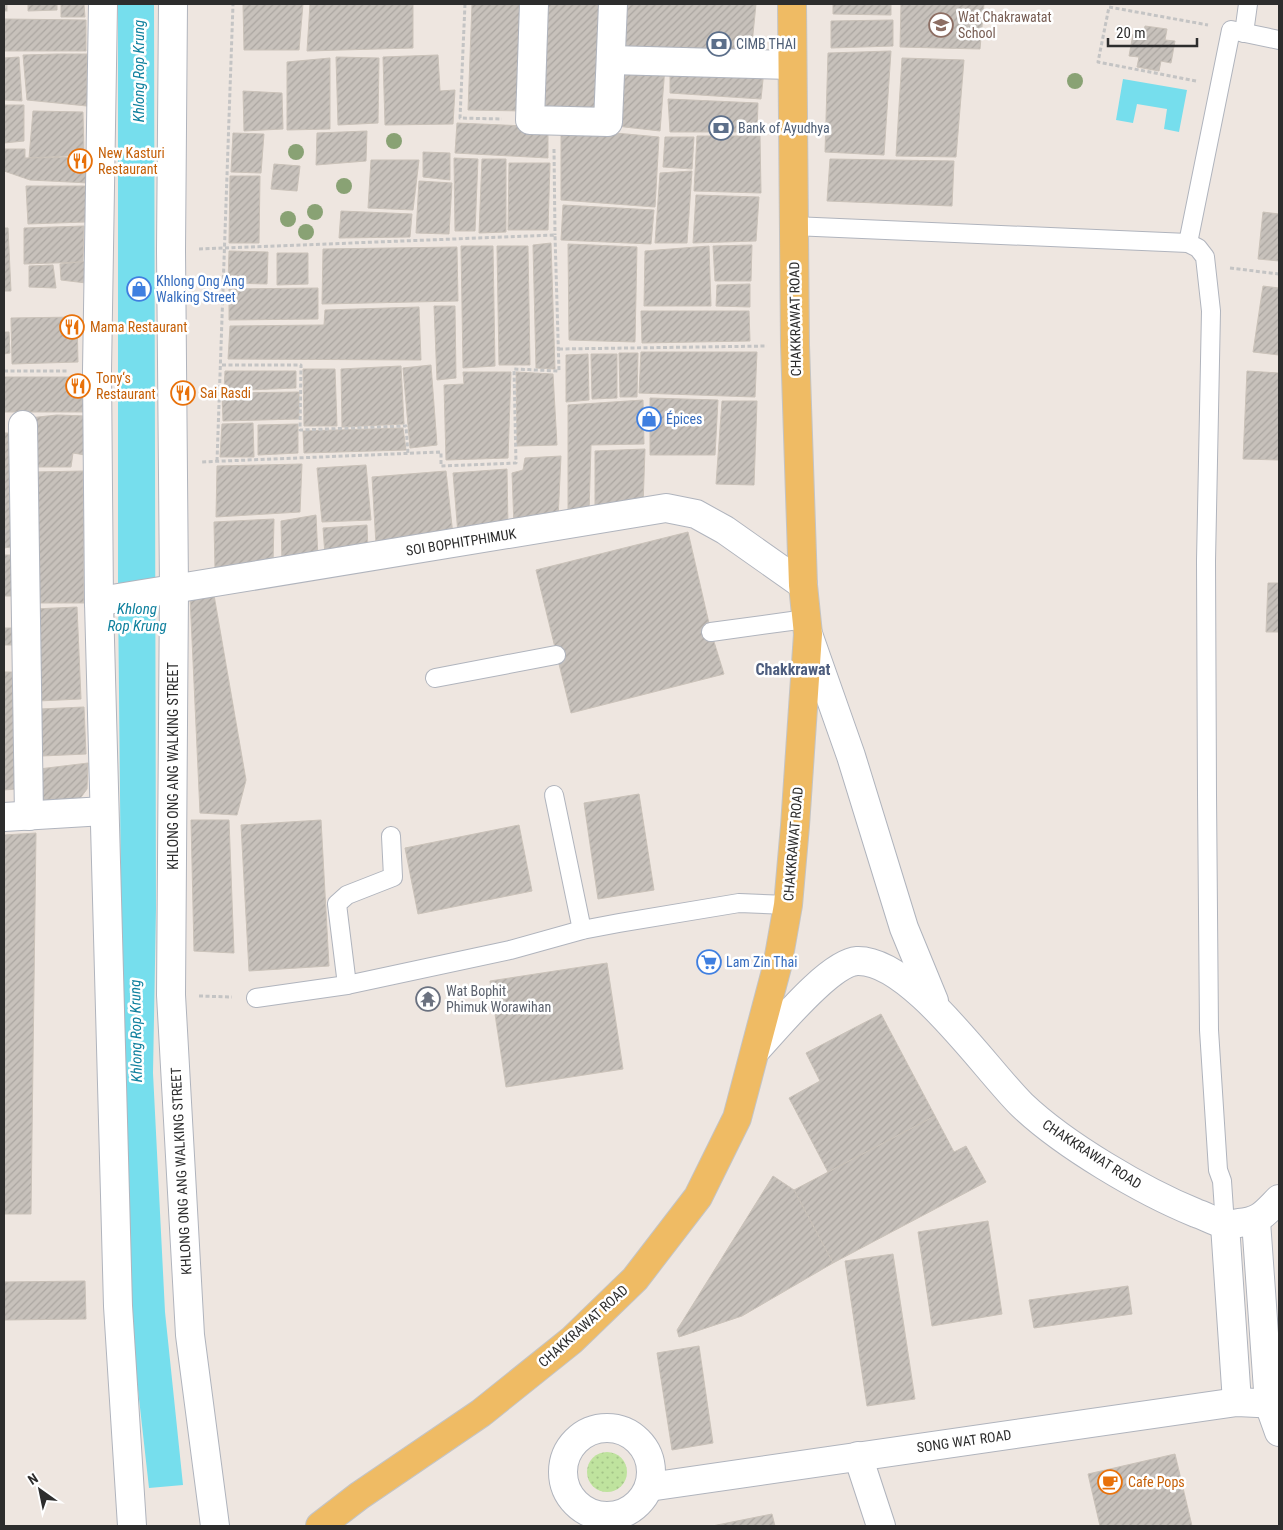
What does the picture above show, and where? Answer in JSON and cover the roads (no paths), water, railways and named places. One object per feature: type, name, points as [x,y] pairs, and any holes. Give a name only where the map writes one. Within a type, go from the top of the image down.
[{"type":"main road","name":"CHAKKRAWAT ROAD","points":[[320,1526],[359,1496],[481,1413],[572,1340],[634,1279],[698,1198],[737,1118],[777,967],[788,905],[796,826],[807,627],[803,586],[795,345],[792,4]]},
{"type":"street","points":[[103,4],[97,371],[105,601],[104,811],[118,1306],[132,1526]]},
{"type":"street","name":"KHLONG ONG ANG WALKING STREET","points":[[173,4],[171,250],[173,463],[170,590],[171,995],[190,1335],[215,1526]]},
{"type":"street","points":[[534,4],[542,120],[608,122],[613,4]]},
{"type":"street","points":[[611,60],[792,65]]},
{"type":"street","points":[[23,425],[17,817],[104,811]]},
{"type":"street","name":"SOI BOPHITPHIMUK","points":[[105,601],[666,508],[696,514],[725,530],[803,586]]},
{"type":"street","name":"CHAKKRAWAT ROAD","points":[[807,627],[851,756],[904,928],[939,1012]]},
{"type":"street","name":"CHAKKRAWAT ROAD","points":[[756,1050],[813,989],[840,967],[856,961],[876,964],[904,981],[939,1012],[1022,1105],[1040,1121],[1120,1173],[1172,1203],[1225,1224]]},
{"type":"street","points":[[1237,1402],[1225,1224],[1256,1221],[1279,1199]]},
{"type":"street","points":[[1256,1221],[1274,1404],[1279,1432]]},
{"type":"street","name":"SONG WAT ROAD","points":[[649,1487],[1237,1402],[1274,1404]]},
{"type":"street","points":[[604,1427],[619,1428],[632,1435],[643,1445],[650,1458],[652,1472],[649,1487],[642,1500],[631,1509],[618,1515],[588,1519],[568,1493],[563,1479],[563,1464],[568,1450],[577,1438],[590,1431],[604,1427]]},
{"type":"street","points":[[858,1456],[880,1526]]},
{"type":"lane","points":[[1188,244],[1219,85],[1248,4]]},
{"type":"lane","points":[[1238,31],[1279,40]]},
{"type":"lane","points":[[793,226],[1188,244],[1198,248],[1205,257],[1211,312],[1206,561],[1209,1030],[1218,1170],[1222,1181],[1225,1224]]},
{"type":"lane","points":[[711,632],[807,627]]},
{"type":"lane","points":[[435,678],[556,655]]},
{"type":"lane","points":[[554,795],[582,930]]},
{"type":"lane","points":[[347,985],[337,904],[347,895],[393,878],[391,836]]},
{"type":"lane","points":[[256,998],[347,985],[510,950],[582,930],[739,903],[788,905]]},
{"type":"water","name":"Khlong Rop Krung","points":[[118,4],[154,4],[156,908],[153,1073],[165,1312],[183,1485],[149,1488],[133,1345],[119,1055],[121,896],[118,591]]},
{"type":"water","points":[[1123,79],[1187,90],[1179,132],[1164,129],[1167,109],[1137,104],[1133,123],[1116,120]]},
{"type":"place","name":"Wat Chakrawatat School","points":[[941,25]]},
{"type":"place","name":"CIMB THAI","points":[[719,44]]},
{"type":"place","name":"Bank of Ayudhya","points":[[721,128]]},
{"type":"place","name":"New Kasturi Restaurant","points":[[80,161]]},
{"type":"place","name":"Khlong Ong Ang Walking Street","points":[[139,289]]},
{"type":"place","name":"Mama Restaurant","points":[[72,327]]},
{"type":"place","name":"Tony‘s Restaurant","points":[[78,386]]},
{"type":"place","name":"Sai Rasdi","points":[[183,393]]},
{"type":"place","name":"Épices","points":[[649,419]]},
{"type":"place","name":"Lam Zin Thai","points":[[709,962]]},
{"type":"place","name":"Wat Bophit Phimuk Worawihan","points":[[428,999]]},
{"type":"place","name":"Cafe Pops","points":[[1110,1482]]},
{"type":"district","name":"Chakkrawat","points":[[793,669]]}]
